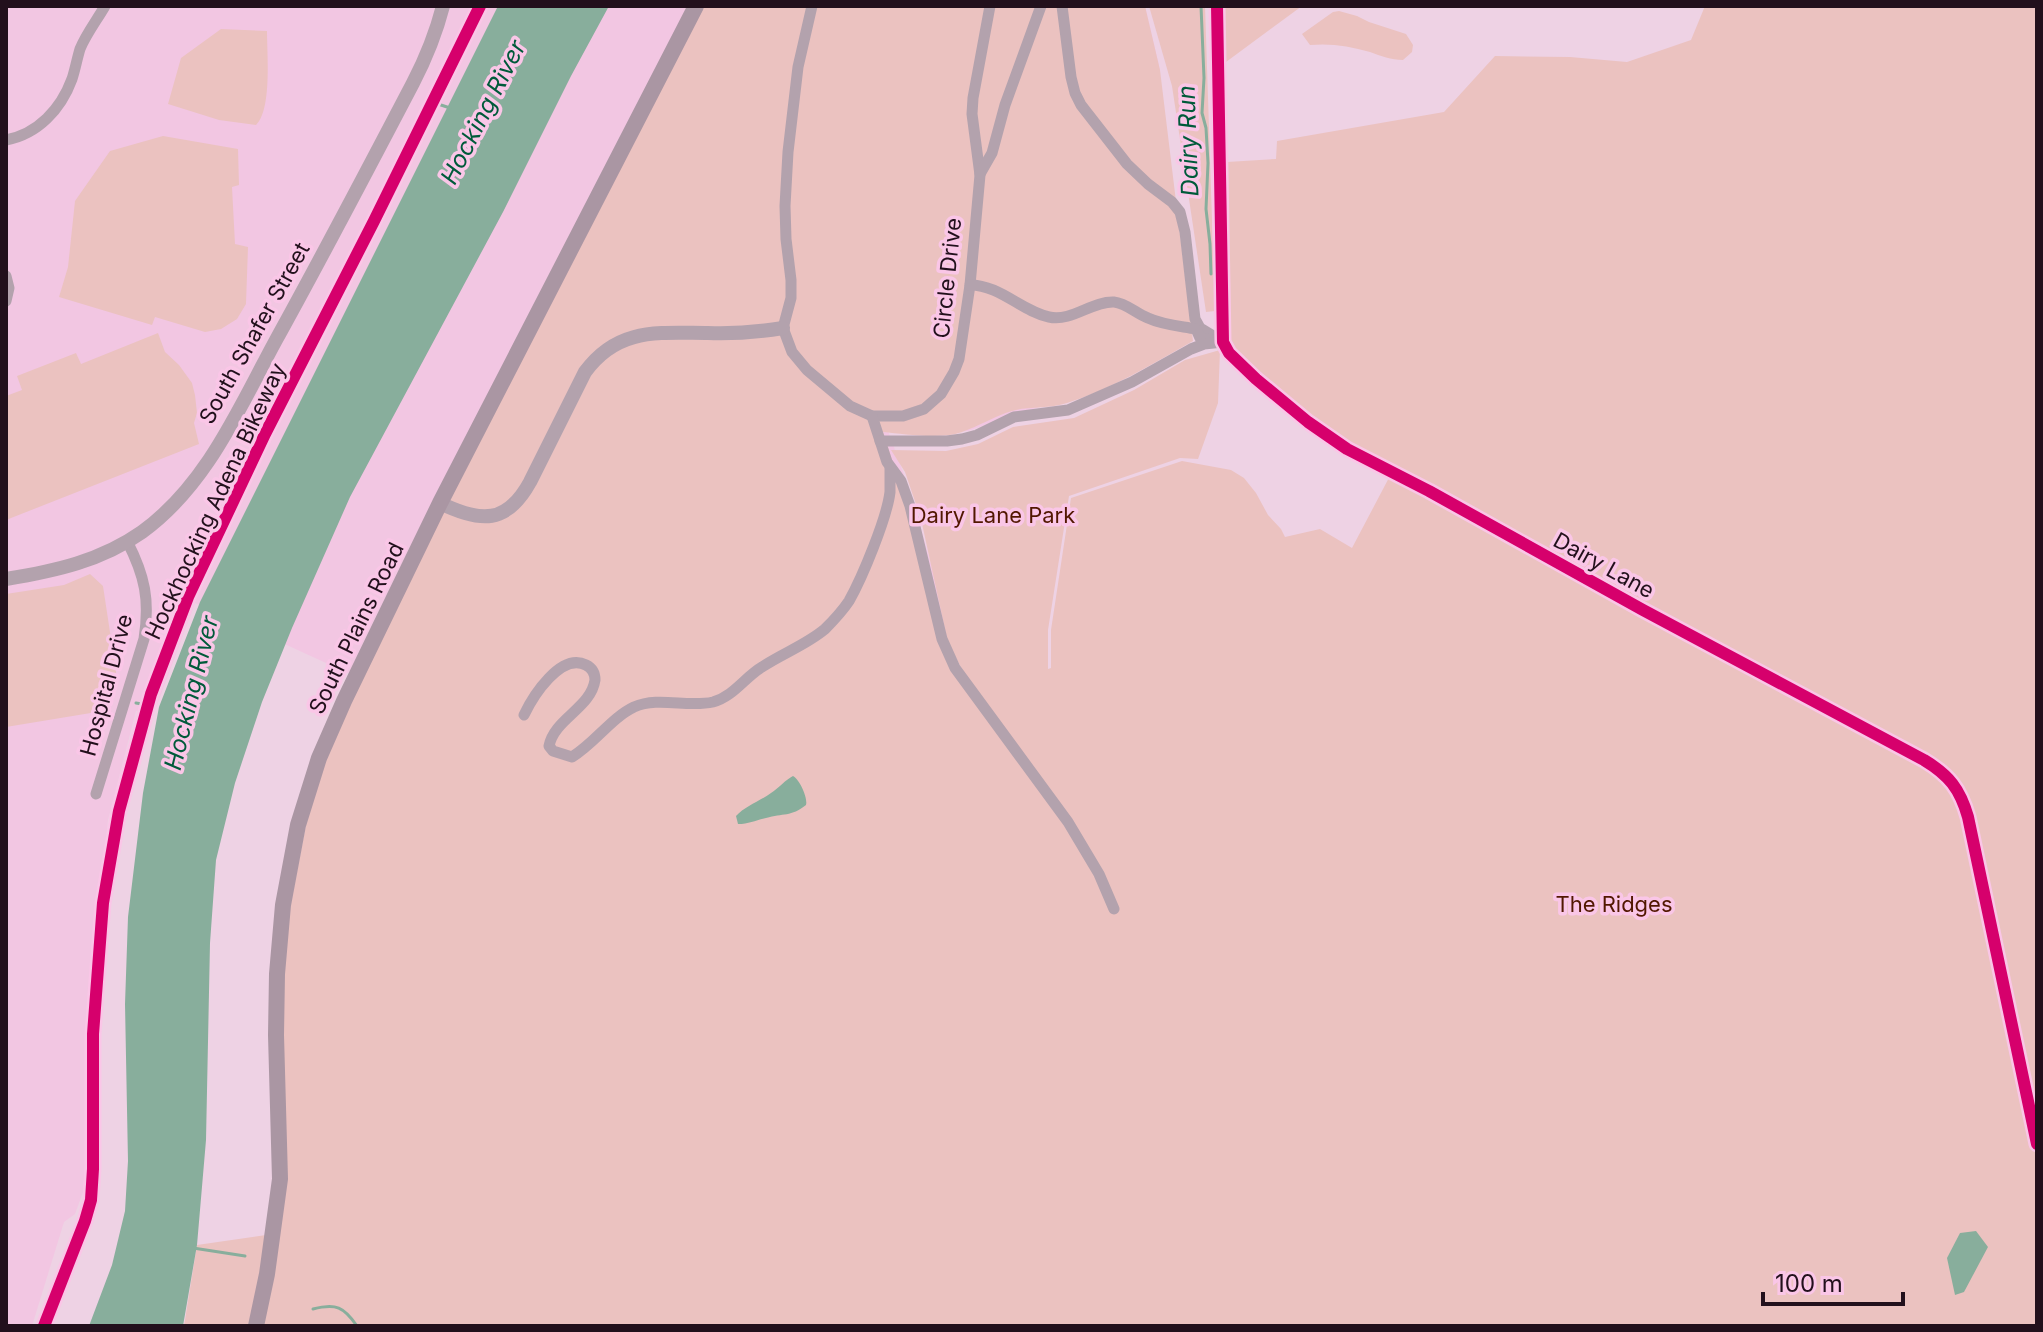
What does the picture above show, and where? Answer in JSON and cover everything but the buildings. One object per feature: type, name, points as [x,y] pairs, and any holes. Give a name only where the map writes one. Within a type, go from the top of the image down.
[{"type":"main road","name":"South Plains Road","points":[[256,1326],[267,1274],[280,1179],[276,1035],[283,905],[298,825],[319,758],[440,503],[696,6]]},
{"type":"street","points":[[6,140],[34,129],[57,108],[67,91],[85,38],[105,6]]},
{"type":"street","name":"South Shafer Street","points":[[6,579],[71,566],[105,553],[159,518],[196,480],[220,443],[413,83],[438,27],[443,6]]},
{"type":"street","points":[[812,6],[796,85],[786,177],[786,239],[791,298],[783,328],[792,352],[807,370],[850,406],[872,416],[890,468],[901,481],[910,506],[942,639],[951,661],[1068,822],[1099,874],[1114,909]]},
{"type":"street","name":"Circle Drive","points":[[872,416],[903,416],[924,409],[941,394],[959,359],[970,285],[980,175],[972,114],[973,98],[990,6]]},
{"type":"street","points":[[980,175],[992,153],[1005,105],[1041,6]]},
{"type":"street","points":[[1062,6],[1075,93],[1127,164],[1180,212],[1195,319],[1200,328],[1223,342]]},
{"type":"street","points":[[1217,6],[1223,342]]},
{"type":"street","points":[[6,276],[9,288],[6,301]]},
{"type":"street","points":[[970,285],[988,287],[1045,317],[1064,318],[1115,302],[1149,319],[1196,329],[1200,338],[1223,342]]},
{"type":"street","points":[[440,503],[462,512],[489,516],[502,513],[517,503],[585,372],[610,347],[628,338],[655,333],[751,333],[783,328]]},
{"type":"street","points":[[880,441],[962,439],[1014,417],[1068,410],[1132,382],[1191,349],[1223,342]]},
{"type":"street","name":"Dairy Lane","points":[[1223,342],[1229,353],[1256,379],[1335,441],[1945,774],[1962,798],[1968,817],[2037,1144]]},
{"type":"street","points":[[524,715],[529,704],[557,670],[575,663],[590,667],[595,681],[591,691],[555,732],[549,746],[553,751],[572,757],[635,707],[657,702],[713,702],[734,691],[764,665],[807,642],[827,627],[848,602],[882,522],[890,494],[890,468]]},
{"type":"street","name":"Hospital Drive","points":[[96,794],[140,652],[147,616],[144,581],[127,541]]},
{"type":"shaded area","points":[[6,6],[1145,6],[1160,70],[1107,384],[968,431],[888,431],[912,497],[958,660],[494,740],[195,603],[156,708],[136,711],[108,820],[86,1023],[87,1137],[83,1192],[75,1214],[64,1222],[32,1326],[6,1326]]},
{"type":"green space","name":"The Ridges","points":[[696,6],[1145,6],[1160,70],[1193,341],[1116,383],[1067,403],[1012,411],[968,430],[943,436],[883,432],[942,639],[963,671],[948,643],[921,519],[905,472],[891,450],[946,451],[978,444],[1013,427],[1074,418],[1134,390],[1185,360],[1220,350],[1218,403],[1198,459],[1180,458],[1069,496],[1048,630],[1048,669],[1051,668],[1051,630],[1071,498],[1182,461],[1231,470],[1244,478],[1285,537],[1320,529],[1352,548],[1392,472],[1347,449],[1223,342],[1227,162],[1276,159],[1277,141],[1444,112],[1495,56],[1570,57],[1627,62],[1691,40],[1705,6],[2037,6],[2037,1326],[184,1326],[197,1245],[273,1234],[277,974],[319,758]]},
{"type":"green space","points":[[1149,6],[1205,6],[1215,311],[1206,312],[1172,86]]},
{"type":"green space","points":[[1222,6],[1302,6],[1226,62]]},
{"type":"green space","points":[[1339,11],[1406,34],[1413,45],[1412,52],[1399,60],[1348,47],[1310,45],[1302,34]]},
{"type":"green space","points":[[221,29],[267,31],[267,94],[256,125],[219,120],[168,104],[181,58]]},
{"type":"green space","points":[[163,136],[238,149],[239,185],[232,187],[235,244],[248,247],[246,304],[237,319],[221,329],[205,332],[155,317],[152,325],[59,297],[68,267],[75,201],[110,151]]},
{"type":"green space","points":[[158,333],[165,352],[192,383],[197,413],[194,423],[199,444],[6,520],[6,396],[22,390],[17,376],[76,353],[81,364]]},
{"type":"green space","points":[[90,574],[103,586],[118,685],[107,689],[109,710],[6,727],[6,594],[64,585]]},
{"type":"water","name":"Hocking River","points":[[498,6],[609,6],[350,497],[262,702],[235,783],[216,860],[210,943],[206,1140],[197,1245],[183,1326],[89,1326],[112,1265],[125,1211],[128,1161],[125,1004],[128,917],[143,793],[159,707],[200,602]]},
{"type":"water","points":[[793,776],[803,789],[806,805],[791,813],[738,824],[736,816],[740,812]]},
{"type":"water","points":[[1976,1231],[1988,1247],[1964,1292],[1955,1295],[1947,1258],[1960,1233]]},
{"type":"waterway","name":"Dairy Run","points":[[1201,6],[1202,113],[1208,163],[1206,209],[1211,274]]},
{"type":"waterway","points":[[438,104],[450,108]]},
{"type":"waterway","points":[[136,703],[142,704]]},
{"type":"waterway","points":[[193,1248],[245,1256]]},
{"type":"waterway","points":[[313,1309],[328,1306],[339,1308],[357,1326]]},
{"type":"cycle path","name":"Hockhocking Adena Bikeway","points":[[44,1326],[91,1200],[93,1034],[103,903],[119,811],[151,694],[188,597],[265,434],[480,6]]},
{"type":"cycle path","points":[[1217,6],[1223,342],[1229,353],[1308,422],[1347,449],[1924,760],[1947,777],[1961,798],[1968,817],[2037,1144]]},
{"type":"park label","name":"Dairy Lane Park","points":[[993,515]]}]
